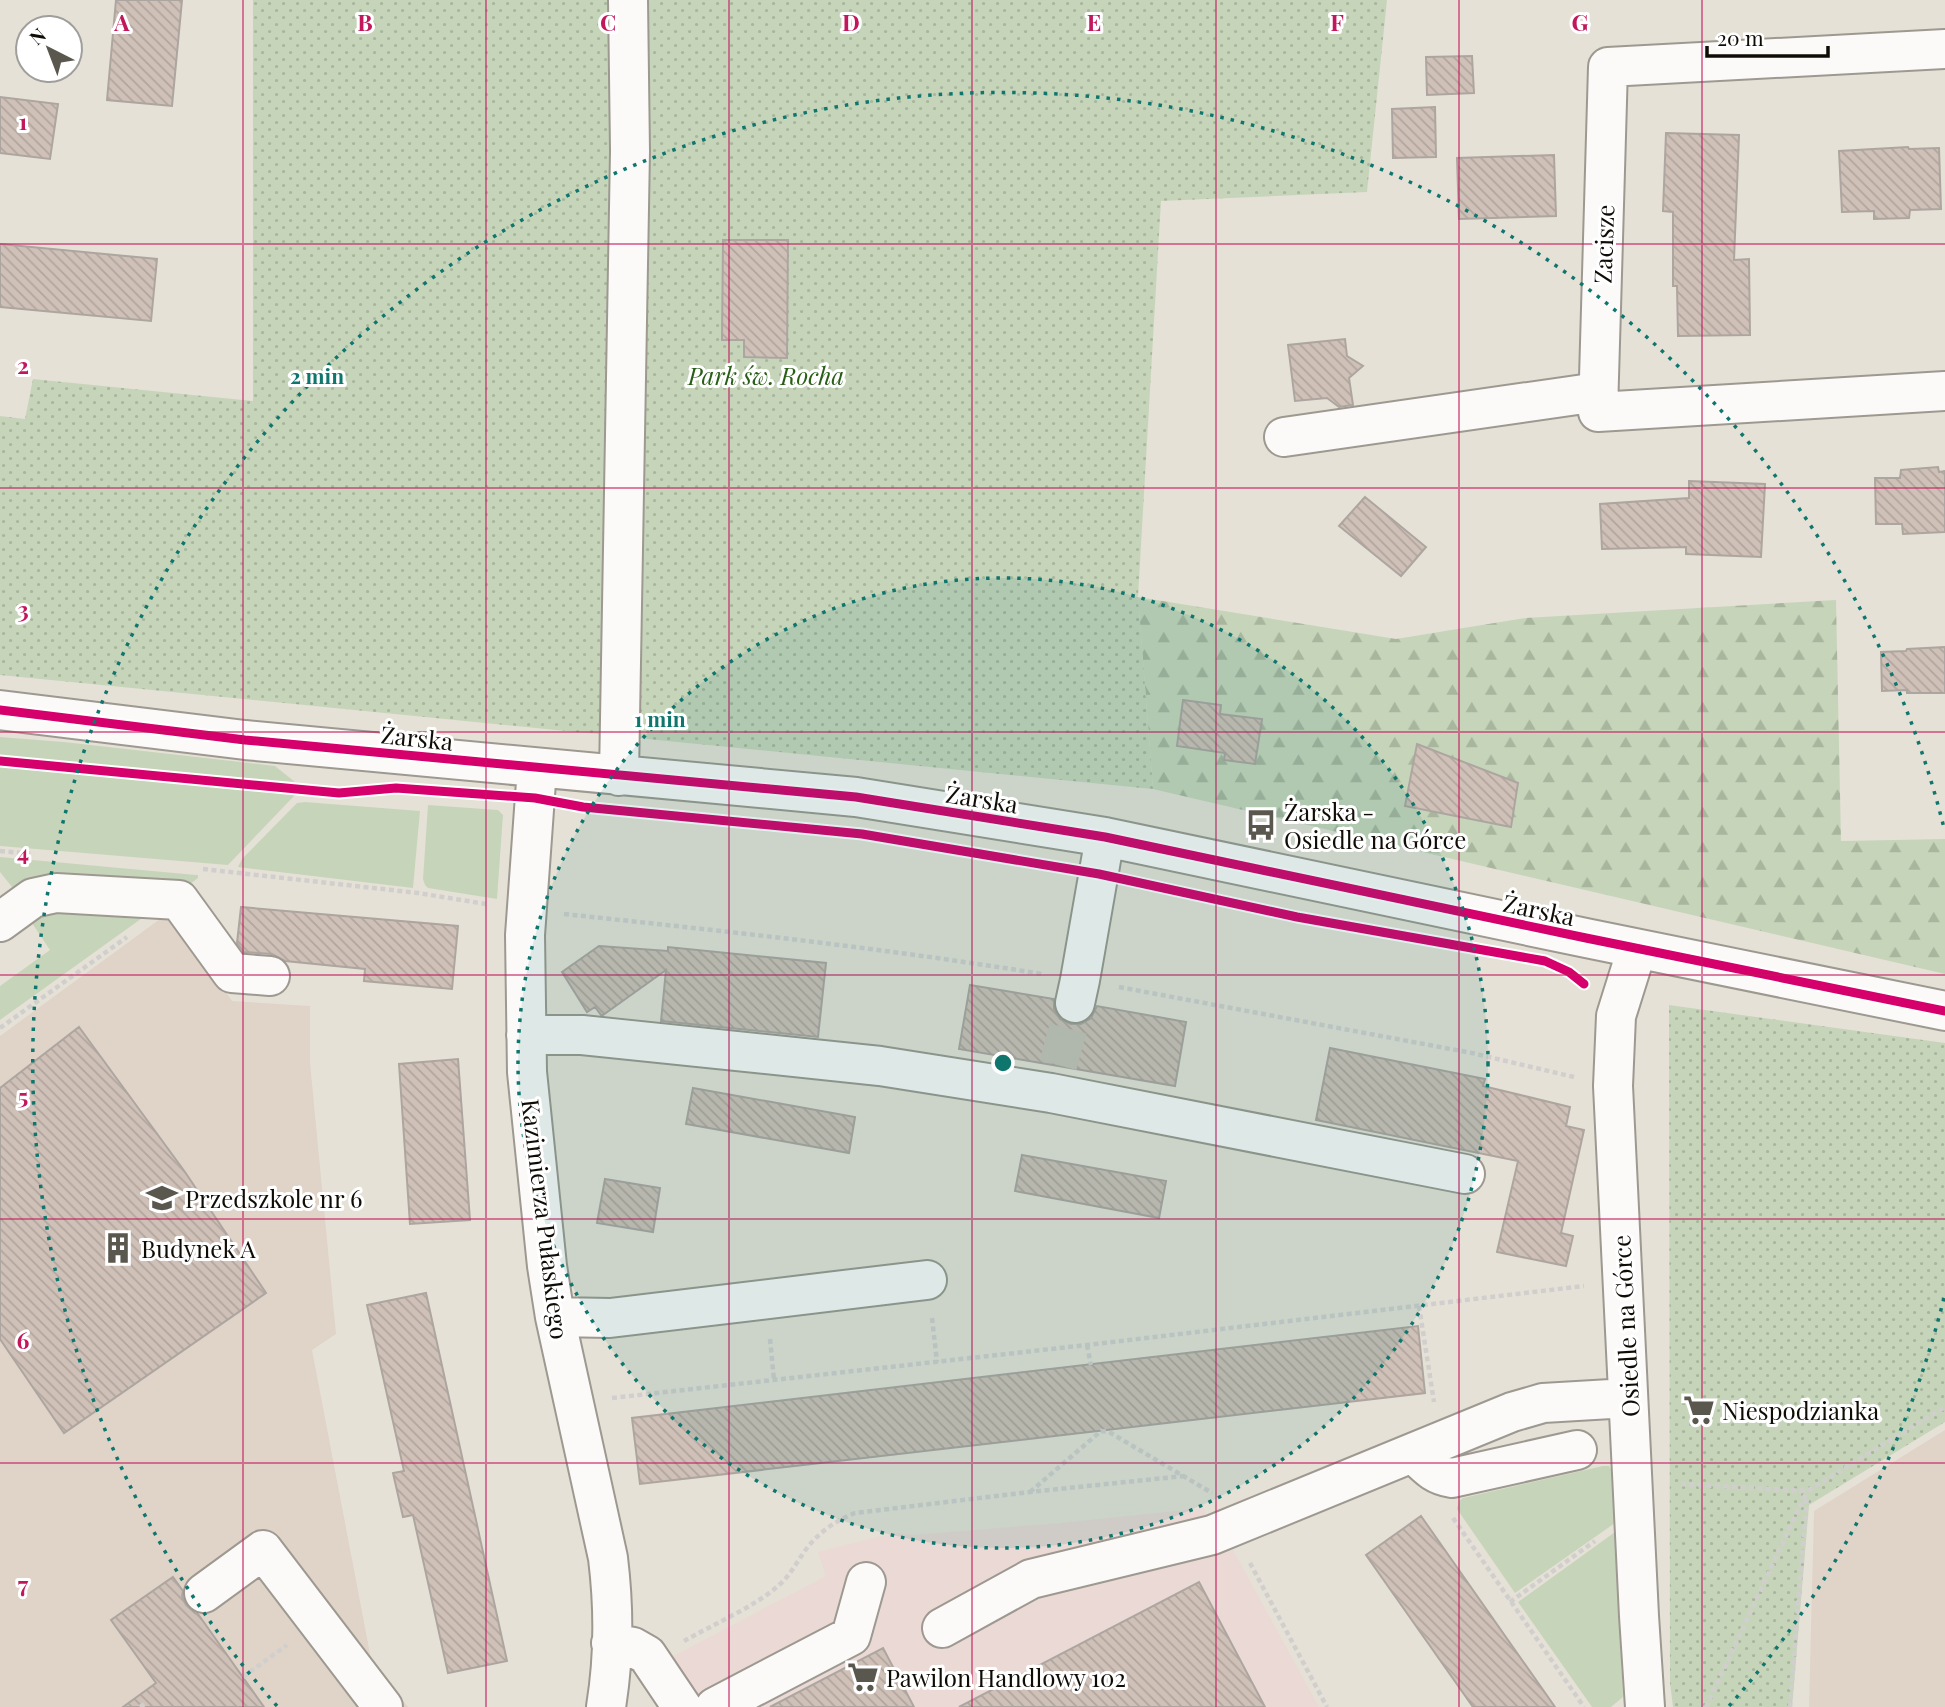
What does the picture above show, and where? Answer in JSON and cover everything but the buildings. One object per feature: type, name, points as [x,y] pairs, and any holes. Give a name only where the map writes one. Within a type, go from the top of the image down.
[{"type":"street","points":[[619,776],[630,151],[628,0]]},
{"type":"street","name":"Zacisze","points":[[1598,392],[1608,66],[1945,49]]},
{"type":"street","points":[[1284,437],[1598,392],[1598,412],[1945,391]]},
{"type":"street","name":"Żarska","points":[[0,710],[245,740],[856,797],[1105,836],[1945,1011]]},
{"type":"street","name":"Kazimierza Pułaskiego","points":[[537,768],[525,934],[527,1072],[547,1266],[555,1317],[608,1558],[612,1595],[611,1670],[606,1707]]},
{"type":"street","points":[[1078,991],[1105,836]]},
{"type":"street","points":[[0,922],[33,898],[57,893],[185,884],[232,973],[270,976]]},
{"type":"street","name":"Osiedle na Górce","points":[[1637,948],[1616,1016],[1613,1086],[1645,1707]]},
{"type":"street","points":[[526,1035],[582,1035],[880,1066],[1055,1079],[1465,1174]]},
{"type":"street","points":[[555,1317],[610,1318],[927,1280]]},
{"type":"street","points":[[942,1628],[1031,1579],[1212,1535],[1512,1412],[1543,1403],[1628,1398]]},
{"type":"street","points":[[1428,1447],[1431,1471],[1452,1478],[1577,1450]]},
{"type":"street","points":[[204,1593],[263,1550],[383,1707]]},
{"type":"street","points":[[715,1707],[851,1636],[866,1582]]},
{"type":"street","points":[[611,1643],[642,1651],[682,1707]]},
{"type":"path","points":[[0,851],[41,855]]},
{"type":"path","points":[[185,884],[217,870]]},
{"type":"path","points":[[0,1028],[185,884],[217,870],[527,910],[947,958],[1078,991],[1472,1053],[1613,1086]]},
{"type":"path","points":[[608,1399],[1622,1281]]},
{"type":"path","points":[[1419,1306],[1437,1428],[1428,1447]]},
{"type":"path","points":[[1087,1345],[1091,1365]]},
{"type":"path","points":[[1706,1707],[1807,1491],[1945,1407]]},
{"type":"path","points":[[1030,1492],[1101,1431],[1109,1432],[1256,1517]]},
{"type":"path","points":[[650,1660],[768,1594],[781,1584],[807,1547],[843,1518],[855,1513],[1184,1476]]},
{"type":"path","points":[[1681,1484],[1807,1491]]},
{"type":"path","points":[[1790,1707],[1807,1491]]},
{"type":"path","points":[[1448,1511],[1584,1707]]},
{"type":"path","points":[[1510,1602],[1596,1540]]},
{"type":"path","points":[[1246,1554],[1327,1707]]},
{"type":"path","points":[[243,1677],[319,1622]]},
{"type":"path","points":[[140,1707],[146,1703]]},
{"type":"shaded area","name":"Przedszkole nr 6","points":[[171,911],[232,1001],[310,1006],[310,1063],[336,1334],[312,1350],[371,1659],[408,1707],[0,1707],[0,1036]]},
{"type":"shaded area","points":[[1945,1430],[1945,1707],[1809,1707],[1814,1511]]},
{"type":"shaded area","points":[[1204,1508],[1219,1553],[1233,1550],[1319,1707],[665,1707],[668,1659],[826,1576],[818,1552],[894,1533],[914,1535]]},
{"type":"green space","name":"Park św. Rocha","points":[[253,0],[1387,0],[1367,192],[1161,201],[1138,597],[1153,789],[0,675],[0,416],[25,419],[33,379],[253,401]]},
{"type":"green space","points":[[1138,597],[1396,639],[1525,618],[1836,600],[1841,841],[1945,839],[1945,974],[1153,789]]},
{"type":"green space","points":[[0,737],[275,766],[295,782],[0,757]]},
{"type":"green space","points":[[0,767],[295,795],[228,865],[0,846]]},
{"type":"green space","points":[[297,803],[420,811],[413,888],[238,867],[242,859]]},
{"type":"green space","points":[[428,805],[498,810],[503,815],[497,899],[428,888],[425,885],[423,879]]},
{"type":"green space","points":[[0,857],[198,875],[198,878],[182,890],[16,892],[0,872]]},
{"type":"green space","points":[[24,911],[145,916],[0,1020],[0,986],[50,950]]},
{"type":"green space","points":[[1669,1005],[1945,1043],[1945,1422],[1809,1505],[1792,1707],[1673,1707],[1670,1683]]},
{"type":"green space","points":[[1609,1466],[1613,1473],[1615,1523],[1515,1593],[1457,1509],[1459,1501]]},
{"type":"green space","points":[[1615,1532],[1623,1697],[1611,1707],[1592,1707],[1518,1602]]},
{"type":"tunnel","points":[[1058,1065],[1075,1003]]},
{"type":"cycle path","points":[[0,710],[245,740],[856,797],[1105,837],[1945,1011]]},
{"type":"cycle path","points":[[0,761],[339,793],[396,788],[535,798],[583,807],[862,834],[1099,874],[1297,917],[1545,961],[1569,972],[1584,984]]},
{"type":"place","name":"Żarska - Osiedle na Górce","points":[[1261,825]]},
{"type":"place","name":"Przedszkole nr 6","points":[[162,1198]]},
{"type":"place","name":"Budynek A","points":[[118,1248]]},
{"type":"place","name":"Niespodzianka","points":[[1699,1410]]},
{"type":"place","name":"Pawilon Handlowy 102","points":[[863,1677]]}]
